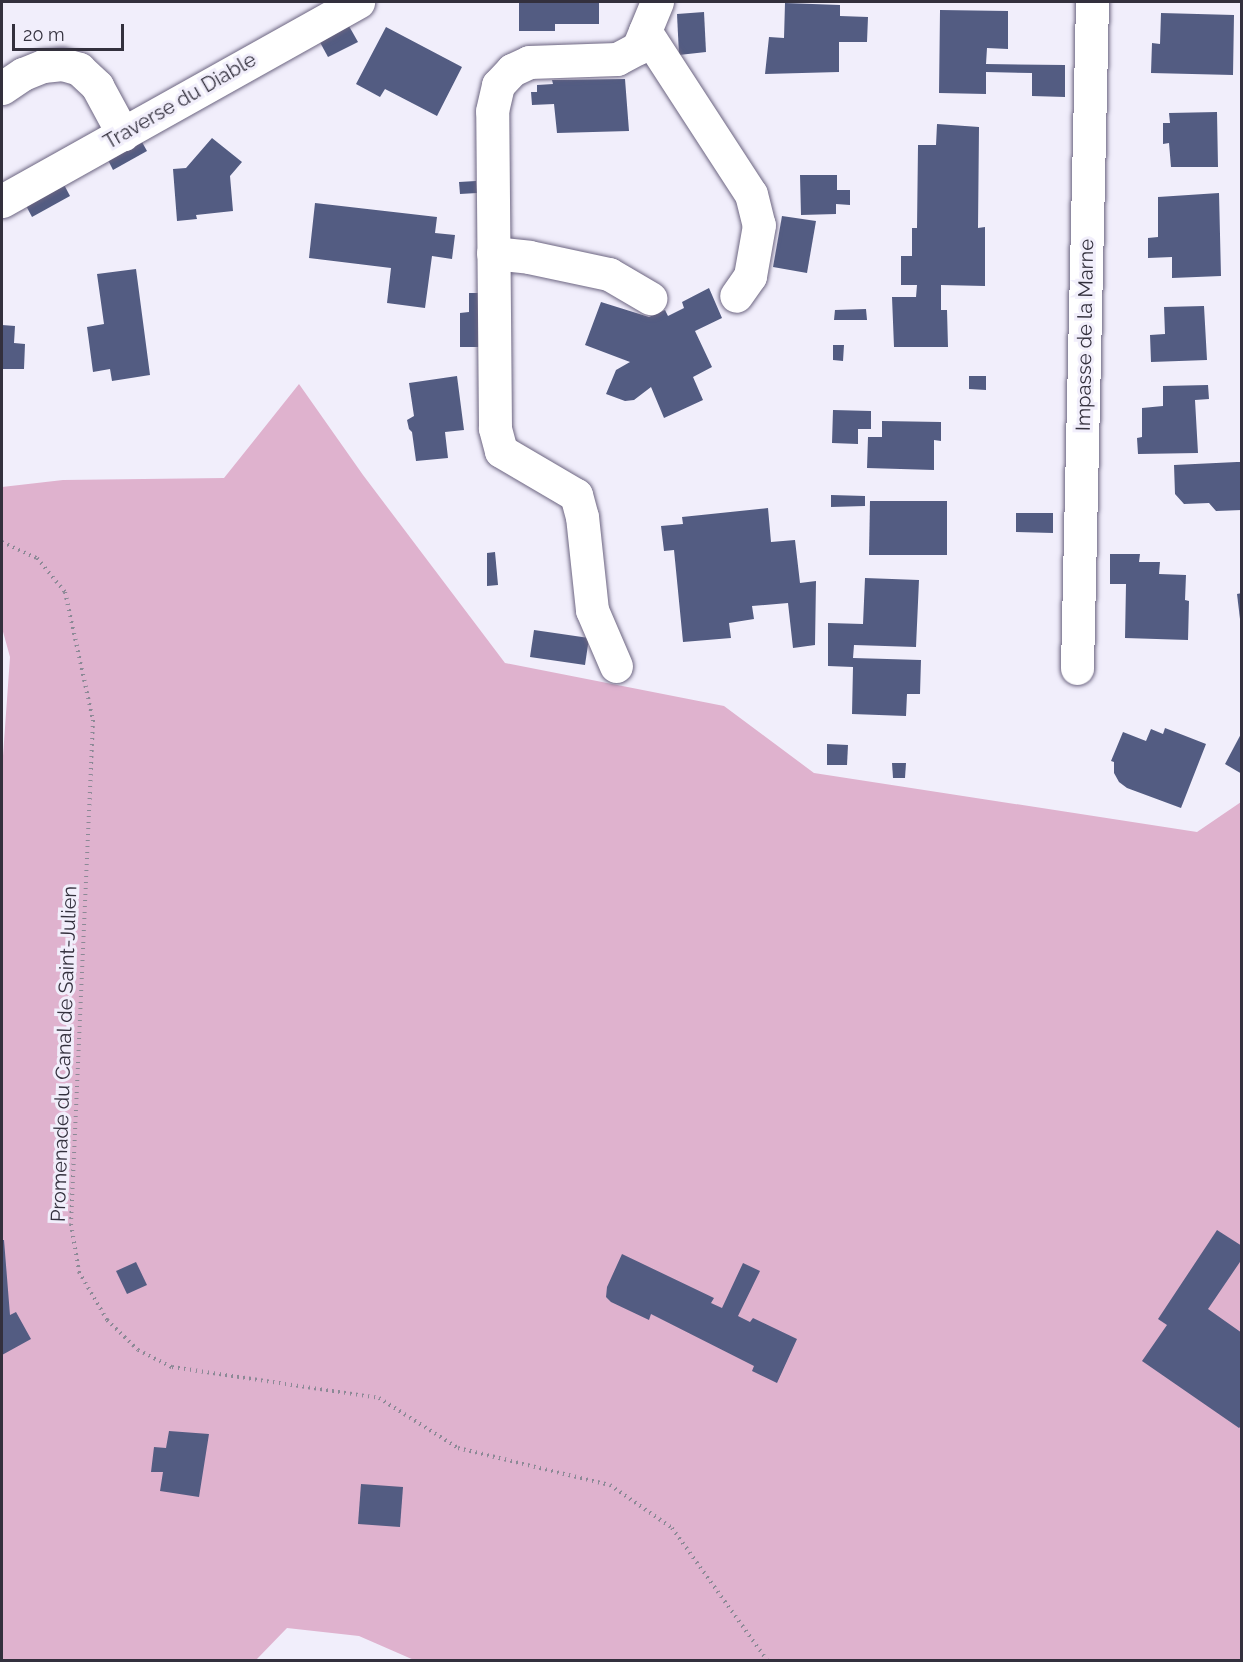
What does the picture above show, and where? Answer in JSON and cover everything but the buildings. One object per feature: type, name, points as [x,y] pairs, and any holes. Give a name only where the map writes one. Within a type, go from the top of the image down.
[{"type":"street","name":"Traverse du Diable","points":[[2,201],[358,2]]},
{"type":"street","name":"Impasse de la Marne","points":[[1077,668],[1092,2]]},
{"type":"street","points":[[616,666],[592,610],[582,517],[576,495],[501,451],[495,428],[492,111],[498,85],[512,70],[529,62],[617,59],[638,48],[651,16]]},
{"type":"street","points":[[651,16],[751,194],[759,225],[750,276],[736,296]]},
{"type":"street","points":[[2,88],[22,74],[43,66],[62,64],[79,69],[97,86],[123,134]]},
{"type":"street","points":[[494,253],[529,256],[609,274],[650,298]]},
{"type":"path","name":"Promenade du Canal de Saint-Julien","points":[[2,542],[37,558],[65,592],[93,720],[71,1224],[80,1272],[107,1320],[138,1350],[172,1367],[380,1398],[458,1448],[610,1485],[672,1528],[767,1660]]},
{"type":"shaded area","points":[[299,384],[363,475],[505,663],[724,706],[814,773],[1197,832],[1241,802],[1241,1660],[414,1660],[359,1636],[287,1628],[256,1660],[2,1660],[2,770],[10,657],[2,628],[2,487],[63,480],[224,478]]}]
